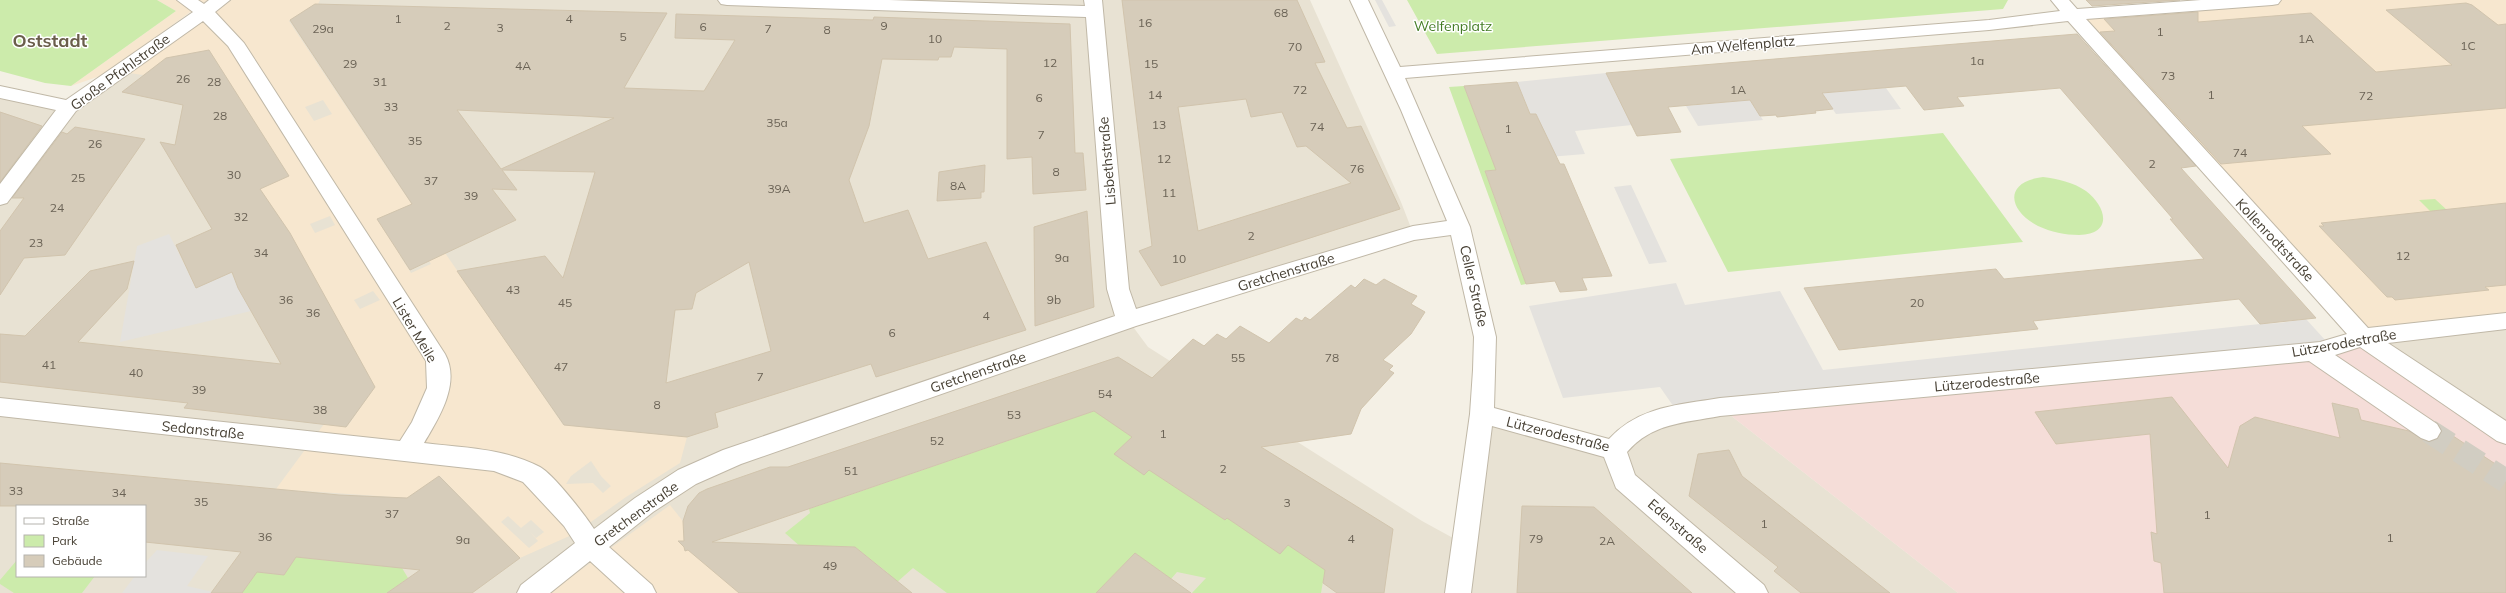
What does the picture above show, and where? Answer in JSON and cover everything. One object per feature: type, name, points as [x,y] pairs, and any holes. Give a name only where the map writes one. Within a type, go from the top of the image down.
[{"type":"street","name":"Lister Meile","points":[[186,0],[204,12],[234,43],[437,360],[439,388],[422,426],[406,452]]},
{"type":"street","name":"Große Pfahlstraße","points":[[0,198],[69,107],[221,0]]},
{"type":"street","points":[[727,0],[1094,6]]},
{"type":"street","name":"Celler Straße","points":[[1359,0],[1394,73],[1460,227],[1485,337],[1486,370],[1482,414],[1458,593]]},
{"type":"street","name":"Am Welfenplatz","points":[[1394,73],[1981,26],[2066,7],[2272,0]]},
{"type":"street","name":"Lisbethstraße","points":[[1094,6],[1118,290],[1128,320]]},
{"type":"street","name":"Kollenrodtstraße","points":[[2066,7],[2215,175],[2363,337],[2506,434]]},
{"type":"street","points":[[0,92],[69,107]]},
{"type":"street","name":"Gretchenstraße","points":[[530,593],[585,536],[644,504],[687,477],[732,457],[1128,320],[1413,233],[1460,227]]},
{"type":"street","name":"Lützerodestraße","points":[[1482,414],[1614,450],[1630,432],[1655,419],[1720,407],[2312,351],[2363,337],[2506,321]]},
{"type":"street","points":[[2312,351],[2429,431]]},
{"type":"street","name":"Sedanstraße","points":[[0,407],[406,452]]},
{"type":"street","name":"Edenstraße","points":[[1614,450],[1625,481],[1755,593]]},
{"type":"street","points":[[406,452],[495,461],[532,475],[573,518],[585,536],[643,593]]},
{"type":"shaded area","points":[[157,0],[207,0],[103,75],[71,86],[176,11]]},
{"type":"shaded area","points":[[186,0],[1310,0],[1401,202],[1413,233],[1128,320],[1148,347],[1422,521],[1464,544],[1482,414],[1614,450],[1630,432],[1720,407],[1958,593],[0,593],[0,92],[69,107],[204,12]]},
{"type":"shaded area","points":[[232,0],[320,0],[318,4],[289,21],[391,174],[563,425],[687,437],[680,463],[626,497],[574,534],[520,558],[440,476],[407,498],[276,489],[324,424],[347,427],[375,387],[303,257],[260,189],[289,176],[209,50],[166,58],[143,75],[129,73]],"holes":[[[323,100],[332,114],[314,121],[305,107]],[[396,211],[406,227],[387,235],[377,219]],[[330,216],[335,225],[315,233],[310,224]],[[421,247],[431,264],[411,273],[400,256]],[[373,291],[380,300],[360,309],[354,300]],[[591,461],[601,476],[611,486],[603,493],[593,483],[566,484],[571,476]],[[508,516],[521,528],[531,520],[544,532],[536,538],[530,532],[538,541],[529,548],[501,522]]]},
{"type":"shaded area","points":[[1375,0],[1382,0],[1396,26],[1389,27]]},
{"type":"shaded area","points":[[2272,0],[2506,0],[2506,321],[2363,337],[2072,15]]},
{"type":"shaded area","points":[[1606,73],[1632,125],[1575,131],[1585,154],[1549,157],[1540,122],[1536,114],[1530,114],[1517,82]]},
{"type":"shaded area","points":[[1886,88],[1901,109],[1836,114],[1822,93]]},
{"type":"shaded area","points":[[1750,100],[1763,120],[1698,126],[1686,106]]},
{"type":"shaded area","points":[[1631,185],[1667,262],[1649,264],[1614,187]]},
{"type":"shaded area","points":[[169,234],[196,288],[231,273],[251,311],[120,342],[137,246]]},
{"type":"shaded area","points":[[1676,283],[1685,305],[1780,291],[1823,370],[2280,323],[2306,319],[2326,341],[1676,410],[1660,387],[1563,398],[1529,306]]},
{"type":"shaded area","points":[[2506,321],[2506,434],[2363,337]]},
{"type":"shaded area","points":[[2363,337],[2506,434],[2506,593],[1958,593],[1720,407],[2320,351]]},
{"type":"shaded area","points":[[670,505],[701,544],[750,593],[549,593]]},
{"type":"shaded area","points":[[157,550],[208,556],[187,586],[217,593],[122,593],[134,577],[146,577],[146,562]]},
{"type":"green space","points":[[0,0],[157,0],[176,11],[71,86],[45,83],[0,71]]},
{"type":"green space","name":"Welfenplatz","points":[[1407,0],[2008,0],[2003,9],[1437,54]]},
{"type":"green space","points":[[1464,86],[1493,162],[1507,161],[1510,169],[1485,171],[1526,284],[1521,285],[1449,87]]},
{"type":"green space","points":[[1943,133],[2023,242],[1728,272],[1670,159]]},
{"type":"green space","points":[[2043,177],[2071,183],[2086,191],[2093,197],[2102,211],[2102,225],[2098,230],[2079,235],[2063,234],[2038,226],[2028,220],[2020,212],[2016,205],[2014,197],[2016,190],[2030,180]]},
{"type":"green space","points":[[2435,199],[2460,222],[2443,224],[2419,200]]},
{"type":"green space","points":[[1126,400],[1127,426],[1122,430],[1132,437],[1114,454],[1144,474],[1156,463],[1163,479],[1225,520],[1228,518],[1300,532],[1325,570],[1321,593],[1192,593],[1206,578],[1177,572],[1171,579],[1135,553],[1096,593],[947,593],[913,568],[896,583],[866,593],[888,573],[855,547],[823,546],[807,559],[802,548],[785,533],[810,513],[809,509]]},
{"type":"green space","points":[[377,547],[396,558],[408,578],[387,593],[217,593],[257,572],[284,575],[296,557],[361,564]]},
{"type":"green space","points":[[16,561],[16,577],[94,577],[82,593],[14,593],[0,584],[0,580]]},
{"type":"building","points":[[1122,0],[1297,0],[1325,62],[1315,63],[1347,128],[1361,126],[1400,209],[1161,286],[1139,251],[1152,246]],"holes":[[[1246,99],[1251,117],[1282,112],[1297,147],[1306,146],[1351,183],[1198,231],[1178,107]]]},
{"type":"building","points":[[2086,0],[2180,0],[2092,6]]},
{"type":"building","points":[[2466,3],[2472,5],[2498,25],[2506,24],[2506,108],[2302,126],[2331,154],[2221,164],[2100,32],[2115,31],[2104,19],[2198,12],[2198,22],[2311,13],[2376,72],[2452,65],[2386,10]]},
{"type":"building","points":[[315,4],[667,13],[624,88],[704,91],[735,40],[675,38],[676,14],[873,20],[874,17],[1070,24],[1075,153],[1083,153],[1086,190],[1033,194],[1032,157],[1007,159],[1007,49],[954,47],[951,57],[939,57],[938,60],[882,59],[869,126],[849,180],[864,223],[908,210],[928,259],[986,242],[1026,330],[876,377],[871,364],[715,413],[718,427],[687,437],[564,425],[457,271],[545,256],[563,278],[595,172],[502,170],[517,190],[492,189],[516,220],[410,270],[377,219],[412,204],[290,20]],"holes":[[[457,110],[582,116],[614,118],[501,169]],[[749,262],[771,351],[666,383],[675,310],[692,309],[696,293]]]},
{"type":"building","points":[[2077,34],[2196,166],[2181,168],[2316,318],[2260,324],[2239,299],[2033,321],[2038,329],[1839,350],[1804,288],[1996,269],[2004,279],[2204,259],[2170,219],[2173,219],[2060,88],[1957,97],[1964,106],[1924,110],[1906,86],[1822,93],[1833,109],[1815,111],[1816,113],[1777,117],[1776,115],[1760,116],[1750,100],[1668,107],[1681,132],[1637,136],[1606,73]]},
{"type":"building","points":[[209,50],[289,176],[260,189],[290,233],[375,387],[346,427],[184,408],[188,403],[0,382],[0,334],[25,336],[90,271],[134,261],[127,289],[78,342],[281,364],[238,288],[232,272],[196,288],[176,245],[212,229],[160,142],[175,145],[183,105],[122,92],[166,58]]},
{"type":"building","points":[[1517,82],[1530,114],[1536,114],[1560,164],[1564,164],[1612,276],[1582,278],[1587,290],[1560,292],[1555,281],[1526,284],[1485,171],[1496,170],[1464,86]]},
{"type":"building","points":[[0,112],[42,126],[0,182]]},
{"type":"building","points":[[75,127],[145,139],[65,255],[24,258],[0,295],[0,231],[24,198],[12,198],[62,132],[67,134]]},
{"type":"building","points":[[985,165],[984,192],[981,192],[981,198],[937,201],[939,172]]},
{"type":"building","points":[[2506,203],[2506,285],[2485,287],[2489,290],[2395,300],[2392,297],[2387,297],[2319,226],[2324,226],[2321,223]]},
{"type":"building","points":[[1087,211],[1094,307],[1035,326],[1034,227]]},
{"type":"building","points":[[1364,279],[1376,285],[1384,279],[1417,296],[1411,304],[1425,312],[1411,334],[1383,360],[1393,366],[1389,370],[1394,373],[1361,409],[1351,434],[1261,447],[1393,529],[1384,593],[1337,593],[1323,583],[1325,570],[1288,545],[1280,554],[1227,518],[1225,520],[1149,470],[1144,475],[1114,454],[1132,437],[1094,411],[712,542],[855,547],[912,593],[739,593],[688,550],[685,551],[684,547],[678,541],[684,541],[683,521],[688,506],[699,493],[707,489],[770,467],[788,467],[1118,357],[1152,378],[1193,339],[1204,346],[1217,334],[1226,339],[1240,326],[1269,343],[1296,318],[1302,321],[1305,317],[1310,320],[1351,285],[1355,288]]},
{"type":"building","points":[[2172,397],[2228,468],[2240,426],[2255,417],[2340,438],[2332,403],[2358,409],[2361,420],[2409,431],[2428,442],[2438,439],[2442,432],[2441,428],[2506,471],[2506,593],[2164,593],[2161,563],[2154,561],[2151,532],[2157,534],[2150,434],[2056,444],[2035,412]]},
{"type":"building","points":[[1729,450],[1742,476],[1890,593],[1801,593],[1774,571],[1778,567],[1689,496],[1698,454]]},
{"type":"building","points":[[0,463],[339,495],[407,498],[439,476],[520,558],[472,593],[387,593],[420,570],[296,557],[284,575],[257,572],[242,593],[211,593],[241,552],[146,542],[146,505],[0,506]]},
{"type":"building","points":[[1522,506],[1594,507],[1692,593],[1517,593]]},
{"type":"building","points":[[1135,553],[1191,593],[1096,593]]},
{"type":"tunnel","points":[[2429,431],[2506,481]]},
{"type":"district","name":"Oststadt","points":[[50,41]]}]
